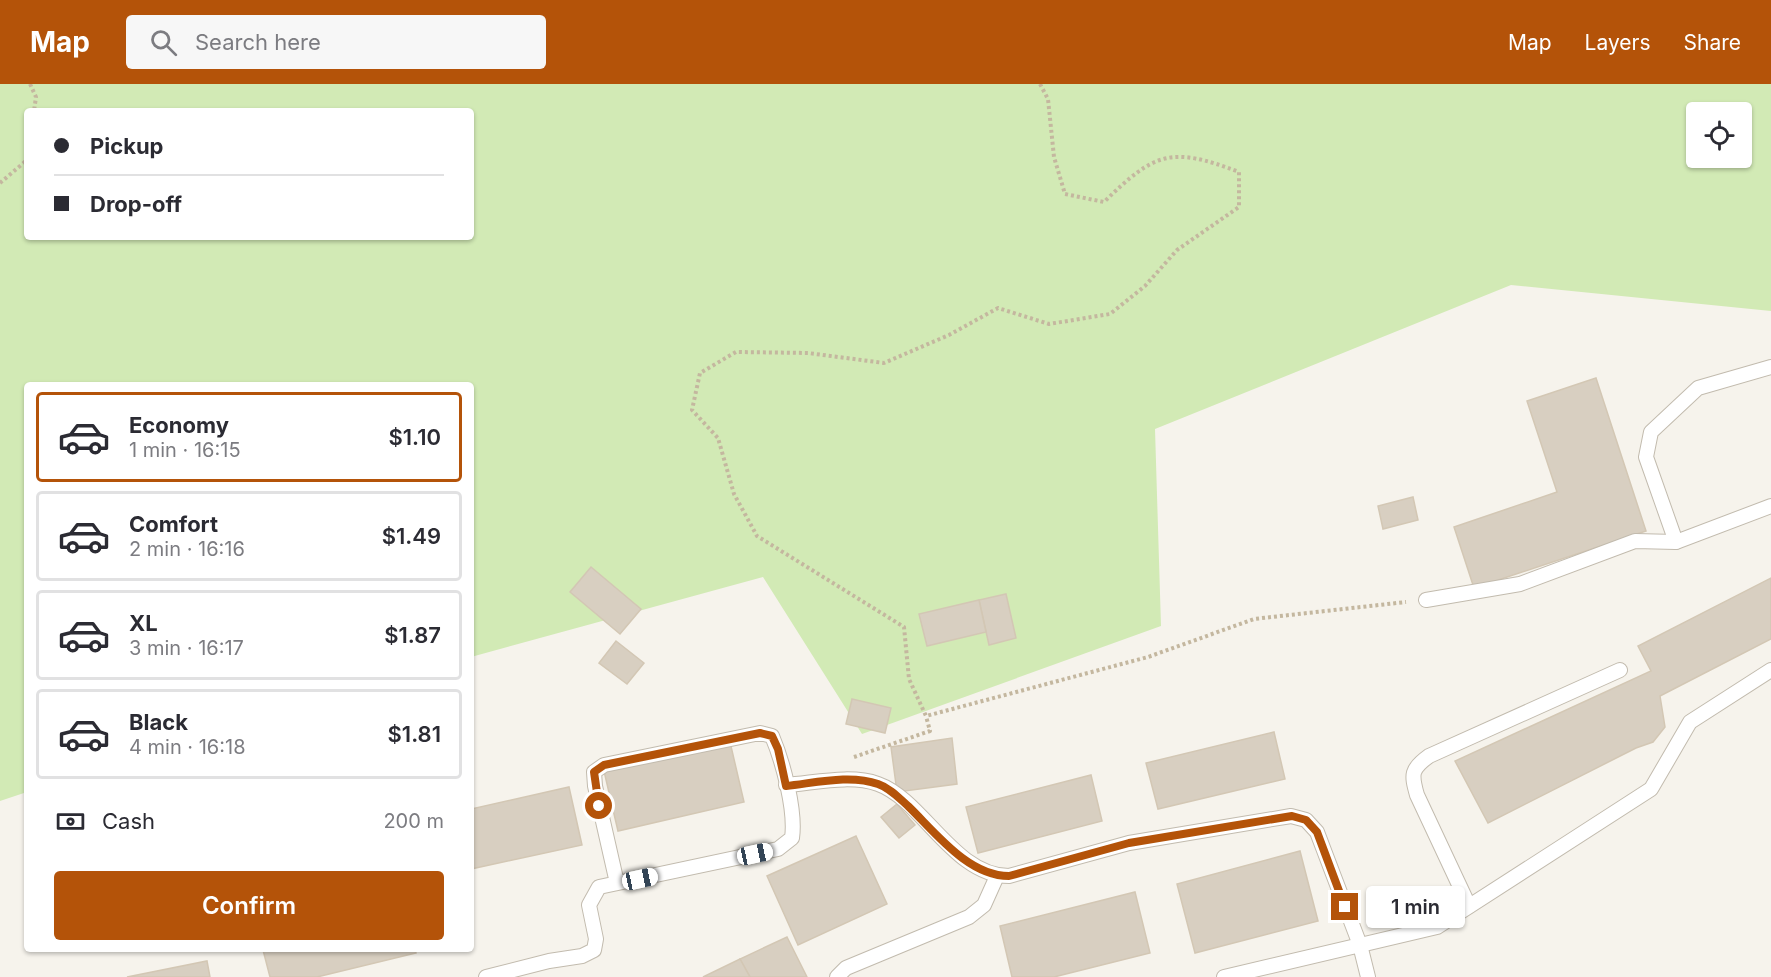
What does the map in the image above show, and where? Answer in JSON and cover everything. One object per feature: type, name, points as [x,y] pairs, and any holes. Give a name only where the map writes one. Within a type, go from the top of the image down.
[{"type":"lane","points":[[1676,542],[1646,457],[1651,432],[1698,388],[1771,367]]},
{"type":"lane","points":[[1426,600],[1520,584],[1635,541],[1676,542],[1771,506]]},
{"type":"lane","points":[[1469,906],[1417,795],[1412,778],[1416,765],[1429,756],[1620,670]]},
{"type":"lane","points":[[1224,977],[1437,927],[1651,789],[1690,722],[1771,670]]},
{"type":"lane","points":[[486,977],[549,961],[582,956],[594,950],[596,939],[589,905],[599,887],[616,884],[778,849],[792,838],[794,824],[778,749],[772,736],[760,733],[604,765],[594,772],[594,786],[616,884]]},
{"type":"lane","points":[[786,786],[855,779],[878,784],[894,794],[964,859],[996,876],[1009,876],[1129,843],[1292,816],[1306,820],[1317,832],[1359,945],[1368,977]]},
{"type":"lane","points":[[837,977],[846,968],[969,917],[984,905],[996,876]]},
{"type":"path","points":[[30,84],[36,97],[34,108]]},
{"type":"path","points":[[878,784],[851,758],[930,731],[926,716],[909,679],[904,627],[757,536],[734,494],[718,438],[692,410],[700,373],[736,352],[808,353],[884,363],[949,335],[998,308],[1049,324],[1110,314],[1145,286],[1177,250],[1239,207],[1239,172],[1207,160],[1166,156],[1134,173],[1104,202],[1065,194],[1054,157],[1048,99],[1040,84]]},
{"type":"path","points":[[0,183],[24,163]]},
{"type":"path","points":[[926,716],[1148,657],[1254,619],[1426,600]]},
{"type":"green space","points":[[0,84],[1771,84],[1771,311],[1511,285],[1155,429],[1161,626],[862,734],[763,577],[474,656],[474,382],[24,382],[24,793],[0,801]]},
{"type":"building","points":[[1596,378],[1646,531],[1474,588],[1454,527],[1557,492],[1527,401]]},
{"type":"building","points":[[1413,497],[1418,520],[1383,529],[1378,506]]},
{"type":"building","points":[[591,567],[641,609],[620,634],[570,592]]},
{"type":"building","points":[[1771,578],[1771,639],[1660,696],[1665,727],[1653,742],[1636,748],[1488,823],[1455,761],[1651,671],[1638,646]]},
{"type":"building","points":[[1006,594],[1016,638],[989,645],[979,600]]},
{"type":"building","points":[[979,600],[986,632],[927,646],[919,614]]},
{"type":"building","points":[[616,641],[644,663],[627,684],[599,663]]},
{"type":"building","points":[[852,699],[891,708],[885,733],[846,724]]},
{"type":"building","points":[[1274,732],[1285,779],[1158,809],[1146,763]]},
{"type":"building","points":[[952,738],[957,784],[897,792],[891,747]]},
{"type":"building","points":[[730,742],[744,802],[618,831],[604,771]]},
{"type":"building","points":[[1091,775],[1102,821],[978,853],[966,807]]},
{"type":"building","points":[[569,787],[582,845],[474,868],[474,808]]},
{"type":"building","points":[[897,804],[915,825],[899,838],[881,817]]},
{"type":"building","points":[[856,836],[887,904],[798,945],[767,876]]},
{"type":"building","points":[[1300,851],[1318,921],[1195,953],[1177,884]]},
{"type":"building","points":[[1135,892],[1150,953],[1054,977],[1012,977],[1000,926]]},
{"type":"building","points":[[787,937],[807,977],[750,977],[740,959]]},
{"type":"building","points":[[264,952],[416,953],[317,977],[270,977]]},
{"type":"building","points":[[740,959],[750,977],[703,977]]},
{"type":"building","points":[[207,961],[210,977],[127,977]]},
{"type":"route","points":[[599,806],[594,786],[594,772],[604,765],[760,733],[772,736],[778,749],[786,786],[855,779],[878,784],[894,794],[964,859],[996,876],[1009,876],[1129,843],[1292,816],[1306,820],[1317,832],[1345,907]]}]
